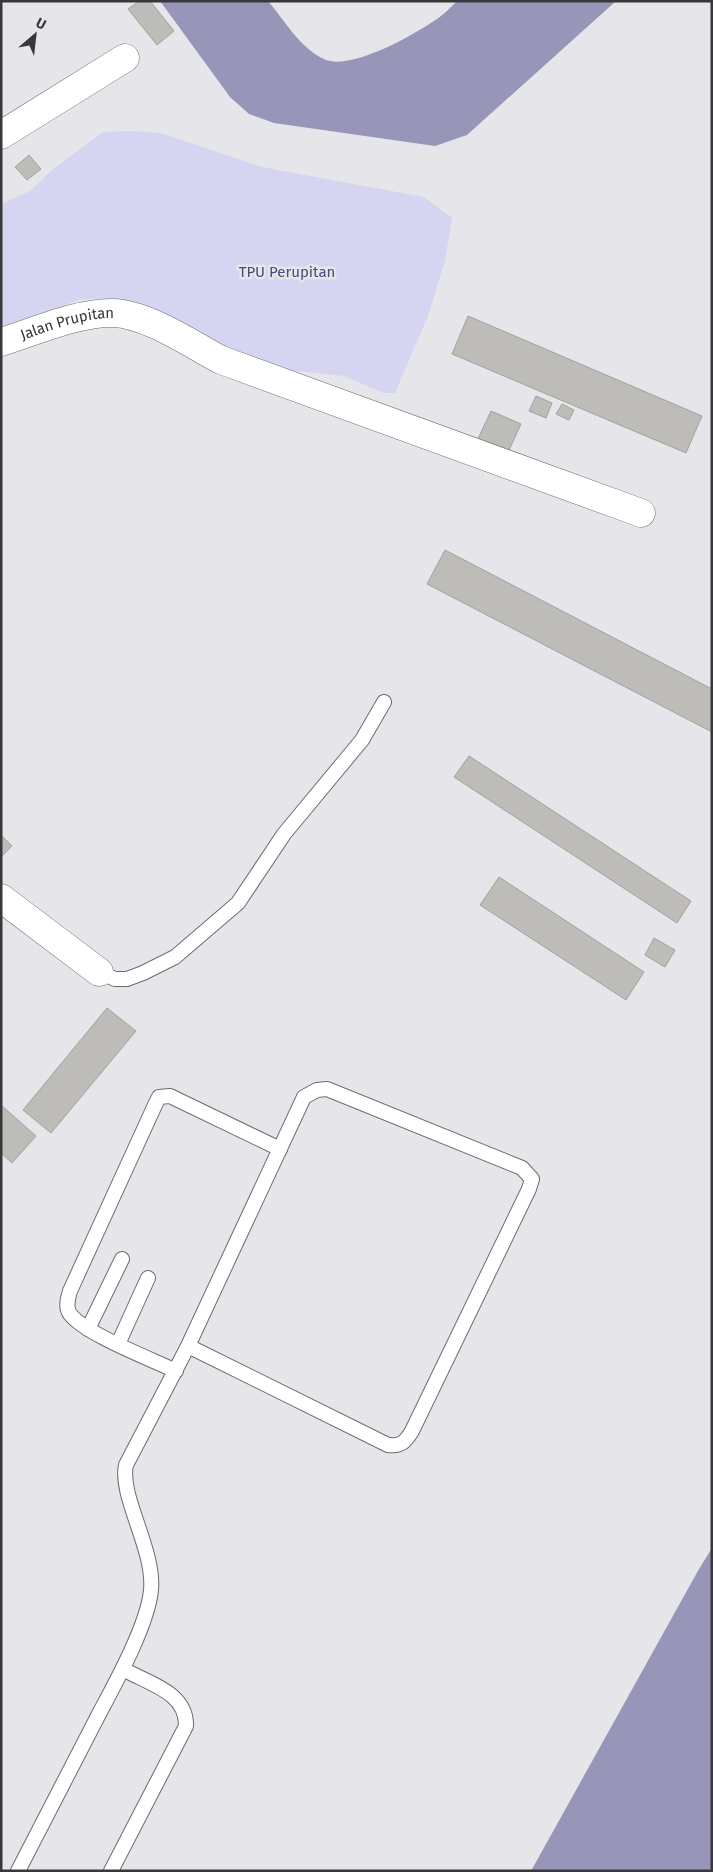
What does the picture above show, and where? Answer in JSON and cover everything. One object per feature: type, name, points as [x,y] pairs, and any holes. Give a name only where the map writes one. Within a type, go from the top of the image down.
[{"type":"street","points":[[1,135],[125,58]]},
{"type":"street","name":"Jalan Prupitan","points":[[1,342],[95,314],[114,313],[132,317],[160,328],[221,360],[641,513]]},
{"type":"street","points":[[1,898],[99,972]]},
{"type":"lane","points":[[99,972],[115,979],[127,978],[143,973],[175,956],[238,903],[284,834],[362,740],[384,702]]},
{"type":"lane","points":[[18,1871],[123,1669],[148,1605],[152,1582],[145,1542],[128,1491],[124,1472],[188,1346],[304,1097],[317,1090],[327,1089],[522,1168],[532,1179],[529,1190],[412,1431],[406,1441],[400,1445],[388,1445],[188,1346]]},
{"type":"lane","points":[[176,1371],[88,1329],[70,1314],[67,1305],[70,1291],[159,1097],[170,1096],[280,1149]]},
{"type":"lane","points":[[88,1329],[122,1259]]},
{"type":"lane","points":[[118,1344],[148,1278]]},
{"type":"lane","points":[[111,1871],[186,1726],[186,1714],[177,1698],[123,1669]]},
{"type":"green space","name":"TPU Perupitan","points":[[134,131],[161,133],[262,167],[424,197],[452,218],[445,261],[428,316],[395,393],[383,393],[344,376],[266,368],[140,311],[99,298],[78,300],[41,316],[1,327],[1,204],[30,191],[53,169],[103,132]]},
{"type":"shaded area","points":[[160,1],[268,1],[300,41],[315,54],[335,62],[365,56],[398,42],[437,19],[457,1],[616,1],[467,135],[435,146],[274,123],[249,114],[230,97]]},
{"type":"shaded area","points":[[712,1548],[712,1871],[531,1871],[699,1569]]},
{"type":"building","points":[[139,1],[150,1],[174,31],[157,45],[128,9]]},
{"type":"building","points":[[29,155],[41,169],[27,180],[15,167]]},
{"type":"building","points":[[468,316],[702,416],[686,453],[452,354]]},
{"type":"building","points":[[536,396],[552,403],[546,418],[529,411]]},
{"type":"building","points":[[562,404],[574,410],[569,420],[556,414]]},
{"type":"building","points":[[491,411],[521,424],[505,459],[475,445]]},
{"type":"building","points":[[445,550],[712,689],[712,732],[427,584]]},
{"type":"building","points":[[469,756],[691,901],[677,923],[454,777]]},
{"type":"building","points":[[1,835],[12,846],[1,857]]},
{"type":"building","points":[[499,877],[644,972],[626,1000],[480,905]]},
{"type":"building","points":[[654,938],[675,950],[665,967],[645,955]]},
{"type":"building","points":[[107,1008],[136,1031],[51,1133],[23,1110]]},
{"type":"building","points":[[1,1105],[36,1136],[12,1163],[1,1153]]}]
